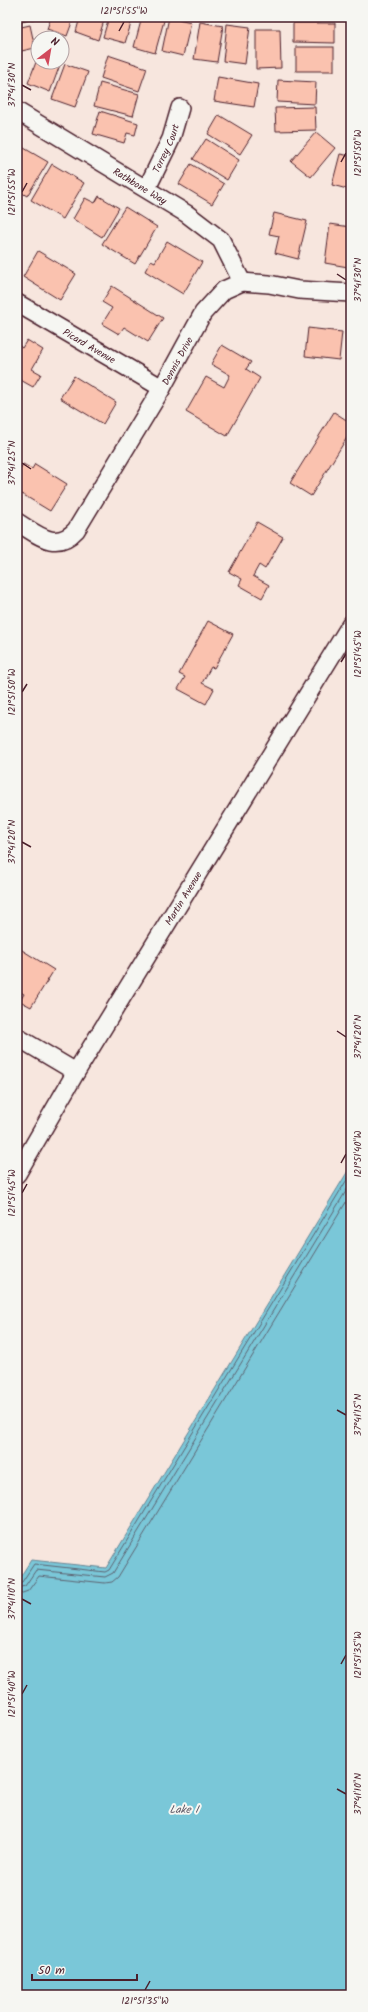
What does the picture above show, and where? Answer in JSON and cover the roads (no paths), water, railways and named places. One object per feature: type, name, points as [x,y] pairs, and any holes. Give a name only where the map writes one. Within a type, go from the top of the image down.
[{"type":"street","name":"Torrey Court","points":[[146,188],[171,140],[180,108]]},
{"type":"street","name":"Rathbone Way","points":[[17,111],[187,214],[221,240],[242,282]]},
{"type":"street","name":"Dennis Drive","points":[[17,522],[41,537],[50,540],[61,541],[70,537],[76,530],[162,388],[203,313],[224,290],[242,282],[270,284],[299,290],[351,293]]},
{"type":"street","name":"Picard Avenue","points":[[17,304],[162,388]]},
{"type":"street","name":"Martin Avenue","points":[[17,1174],[76,1072],[351,624]]},
{"type":"street","points":[[17,1037],[76,1072]]},
{"type":"water","name":"Lake I","points":[[351,1166],[351,1995],[17,1995],[17,1582],[31,1560],[106,1568]]}]
